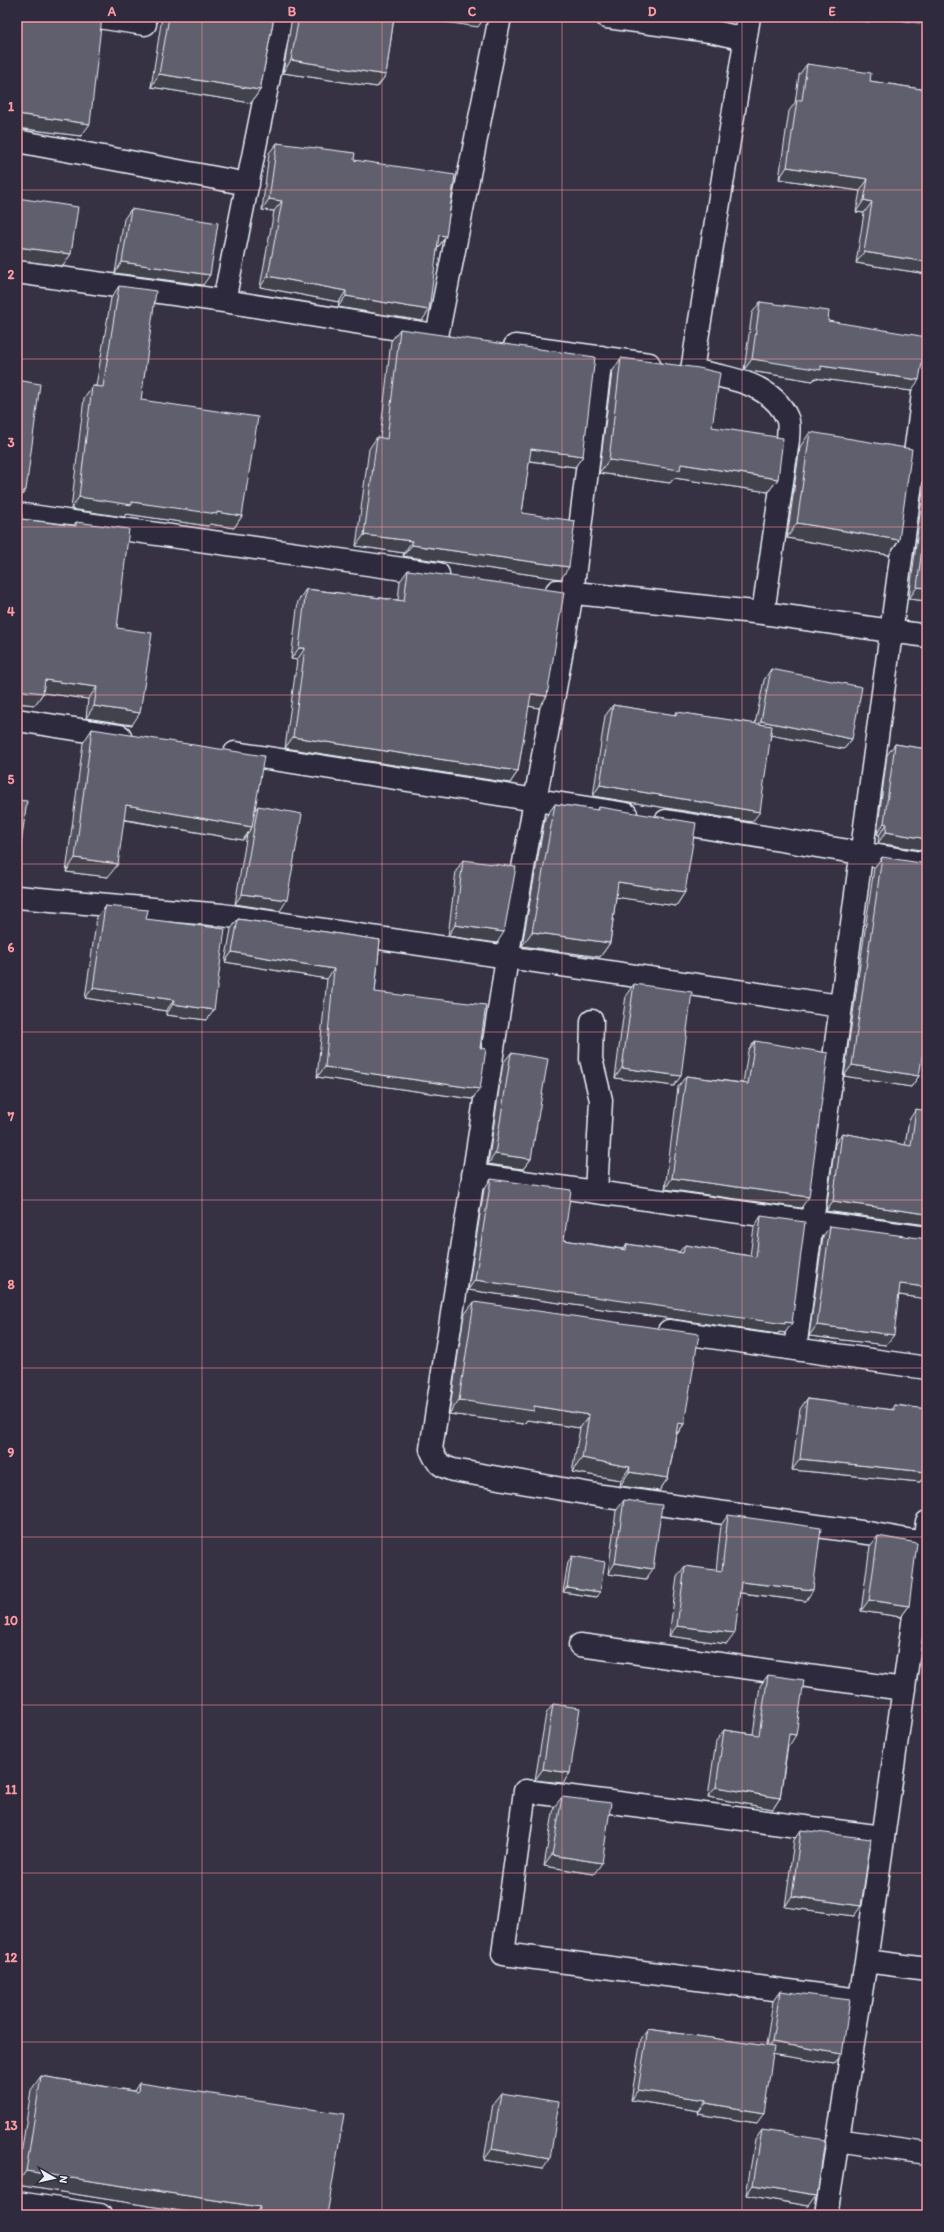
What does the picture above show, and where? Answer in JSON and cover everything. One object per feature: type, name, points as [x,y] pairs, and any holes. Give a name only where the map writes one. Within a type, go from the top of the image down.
[{"type":"street","points":[[98,17],[145,24]]},
{"type":"street","points":[[224,301],[282,17]]},
{"type":"street","points":[[437,336],[500,17]]},
{"type":"street","points":[[607,17],[710,31],[745,40]]},
{"type":"street","points":[[692,370],[749,17]]},
{"type":"street","points":[[17,141],[248,184]]},
{"type":"street","points":[[17,272],[224,301],[461,339]]},
{"type":"street","points":[[492,343],[692,370],[756,386],[775,398],[788,419],[788,440],[763,613]]},
{"type":"street","points":[[601,357],[572,593],[534,799],[507,958],[431,1449],[435,1460],[441,1467],[602,1496],[868,1533],[924,1543]]},
{"type":"street","points":[[795,1349],[927,364]]},
{"type":"street","points":[[17,514],[454,576]]},
{"type":"street","points":[[540,589],[763,613],[927,636]]},
{"type":"street","points":[[17,720],[142,739]]},
{"type":"street","points":[[213,750],[534,799],[927,864]]},
{"type":"street","points":[[17,897],[222,915],[840,1006]]},
{"type":"street","points":[[592,1021],[591,1059],[601,1100],[596,1192]]},
{"type":"street","points":[[473,1175],[927,1238]]},
{"type":"street","points":[[454,1301],[477,1304]]},
{"type":"street","points":[[647,1328],[927,1368]]},
{"type":"street","points":[[826,2215],[866,1961],[927,1522]]},
{"type":"street","points":[[580,1645],[904,1689]]},
{"type":"street","points":[[860,2000],[504,1954],[525,1791],[883,1837]]},
{"type":"street","points":[[866,1961],[927,1969]]},
{"type":"street","points":[[837,2140],[927,2153]]},
{"type":"street","points":[[17,2203],[63,2212],[100,2215]]},
{"type":"building","points":[[22,17],[102,17],[90,124],[17,114],[17,51]]},
{"type":"building","points":[[169,17],[274,17],[260,90],[159,74]]},
{"type":"building","points":[[299,17],[394,17],[386,75],[291,60]]},
{"type":"building","points":[[807,64],[871,73],[870,81],[927,90],[927,262],[864,252],[872,202],[864,200],[868,179],[787,167],[797,100],[802,100]]},
{"type":"building","points":[[277,143],[355,153],[354,160],[455,175],[446,236],[439,235],[429,310],[346,296],[346,291],[268,276],[282,201],[269,199]]},
{"type":"building","points":[[17,198],[78,207],[71,254],[17,247]]},
{"type":"building","points":[[131,209],[218,223],[210,275],[122,262]]},
{"type":"building","points":[[119,286],[156,291],[141,400],[258,417],[242,516],[132,502],[132,505],[79,497],[92,386],[103,387]]},
{"type":"building","points":[[760,302],[829,311],[828,321],[927,337],[927,344],[925,345],[919,380],[821,366],[821,370],[752,359]]},
{"type":"building","points":[[400,329],[595,357],[583,456],[531,449],[522,513],[575,521],[569,567],[412,545],[412,541],[364,535],[377,437],[387,439]]},
{"type":"building","points":[[621,358],[699,368],[720,373],[712,427],[783,438],[778,479],[681,464],[680,470],[609,460]]},
{"type":"building","points":[[17,380],[40,384],[26,490],[17,494]]},
{"type":"building","points":[[810,432],[912,449],[899,540],[797,523]]},
{"type":"building","points":[[17,509],[22,514],[21,519],[76,526],[76,522],[129,529],[117,628],[152,633],[140,713],[94,706],[97,687],[45,680],[43,693],[17,690]]},
{"type":"building","points":[[927,509],[927,588],[917,587]]},
{"type":"building","points":[[408,570],[564,592],[547,696],[531,694],[518,771],[293,737],[305,648],[299,648],[306,589],[404,601]]},
{"type":"building","points":[[771,669],[862,687],[852,739],[761,721]]},
{"type":"building","points":[[613,705],[676,715],[676,712],[772,726],[760,812],[600,785]]},
{"type":"building","points":[[92,729],[264,756],[252,827],[126,805],[118,864],[75,858]]},
{"type":"building","points":[[895,744],[927,749],[927,839],[886,832],[887,824],[884,823]]},
{"type":"building","points":[[17,800],[27,801],[17,872]]},
{"type":"building","points":[[555,804],[598,810],[599,807],[696,823],[685,892],[618,882],[610,943],[532,932]]},
{"type":"building","points":[[258,806],[302,814],[287,900],[242,894]]},
{"type":"building","points":[[882,857],[927,864],[927,1027],[919,1076],[852,1065]]},
{"type":"building","points":[[463,860],[516,867],[504,932],[455,925]]},
{"type":"building","points":[[105,906],[148,910],[146,919],[225,929],[214,1010],[173,1004],[174,1000],[93,988]]},
{"type":"building","points":[[238,919],[380,940],[375,992],[486,1005],[480,1048],[486,1049],[480,1089],[325,1067],[334,969],[232,952]]},
{"type":"building","points":[[634,984],[692,992],[681,1076],[622,1068]]},
{"type":"building","points":[[755,1041],[828,1053],[809,1197],[672,1178],[686,1076],[748,1084]]},
{"type":"building","points":[[511,1053],[548,1059],[531,1159],[495,1154]]},
{"type":"building","points":[[916,1109],[927,1111],[927,1214],[833,1201],[842,1133],[911,1146]]},
{"type":"building","points":[[491,1179],[571,1190],[564,1240],[626,1250],[627,1244],[683,1253],[685,1245],[756,1257],[761,1216],[805,1222],[792,1323],[785,1322],[785,1324],[475,1280]]},
{"type":"building","points":[[830,1226],[927,1239],[927,1287],[900,1284],[894,1335],[817,1325]]},
{"type":"building","points":[[474,1302],[699,1334],[684,1424],[678,1423],[668,1478],[629,1472],[630,1467],[582,1458],[589,1415],[534,1406],[534,1411],[459,1400]]},
{"type":"building","points":[[807,1399],[894,1410],[894,1405],[927,1409],[927,1472],[800,1459]]},
{"type":"building","points":[[624,1500],[662,1505],[653,1569],[615,1563]]},
{"type":"building","points":[[728,1515],[821,1528],[813,1590],[741,1582],[735,1633],[677,1626],[685,1566],[722,1571]]},
{"type":"building","points":[[878,1536],[917,1543],[909,1606],[869,1600]]},
{"type":"building","points":[[572,1556],[605,1562],[600,1592],[567,1587]]},
{"type":"building","points":[[768,1675],[804,1680],[796,1735],[789,1734],[780,1798],[716,1787],[724,1730],[759,1735]]},
{"type":"building","points":[[553,1704],[580,1708],[570,1773],[543,1769]]},
{"type":"building","points":[[562,1797],[611,1803],[602,1863],[552,1855]]},
{"type":"building","points":[[801,1830],[871,1839],[861,1906],[792,1896]]},
{"type":"building","points":[[780,1991],[850,2000],[842,2054],[772,2042]]},
{"type":"building","points":[[648,2029],[774,2047],[764,2113],[706,2103],[706,2100],[638,2090]]},
{"type":"building","points":[[41,2076],[138,2092],[139,2083],[344,2114],[327,2215],[258,2215],[260,2207],[26,2171]]},
{"type":"building","points":[[501,2093],[559,2102],[550,2159],[492,2149]]},
{"type":"building","points":[[762,2130],[825,2140],[817,2195],[753,2185]]}]
